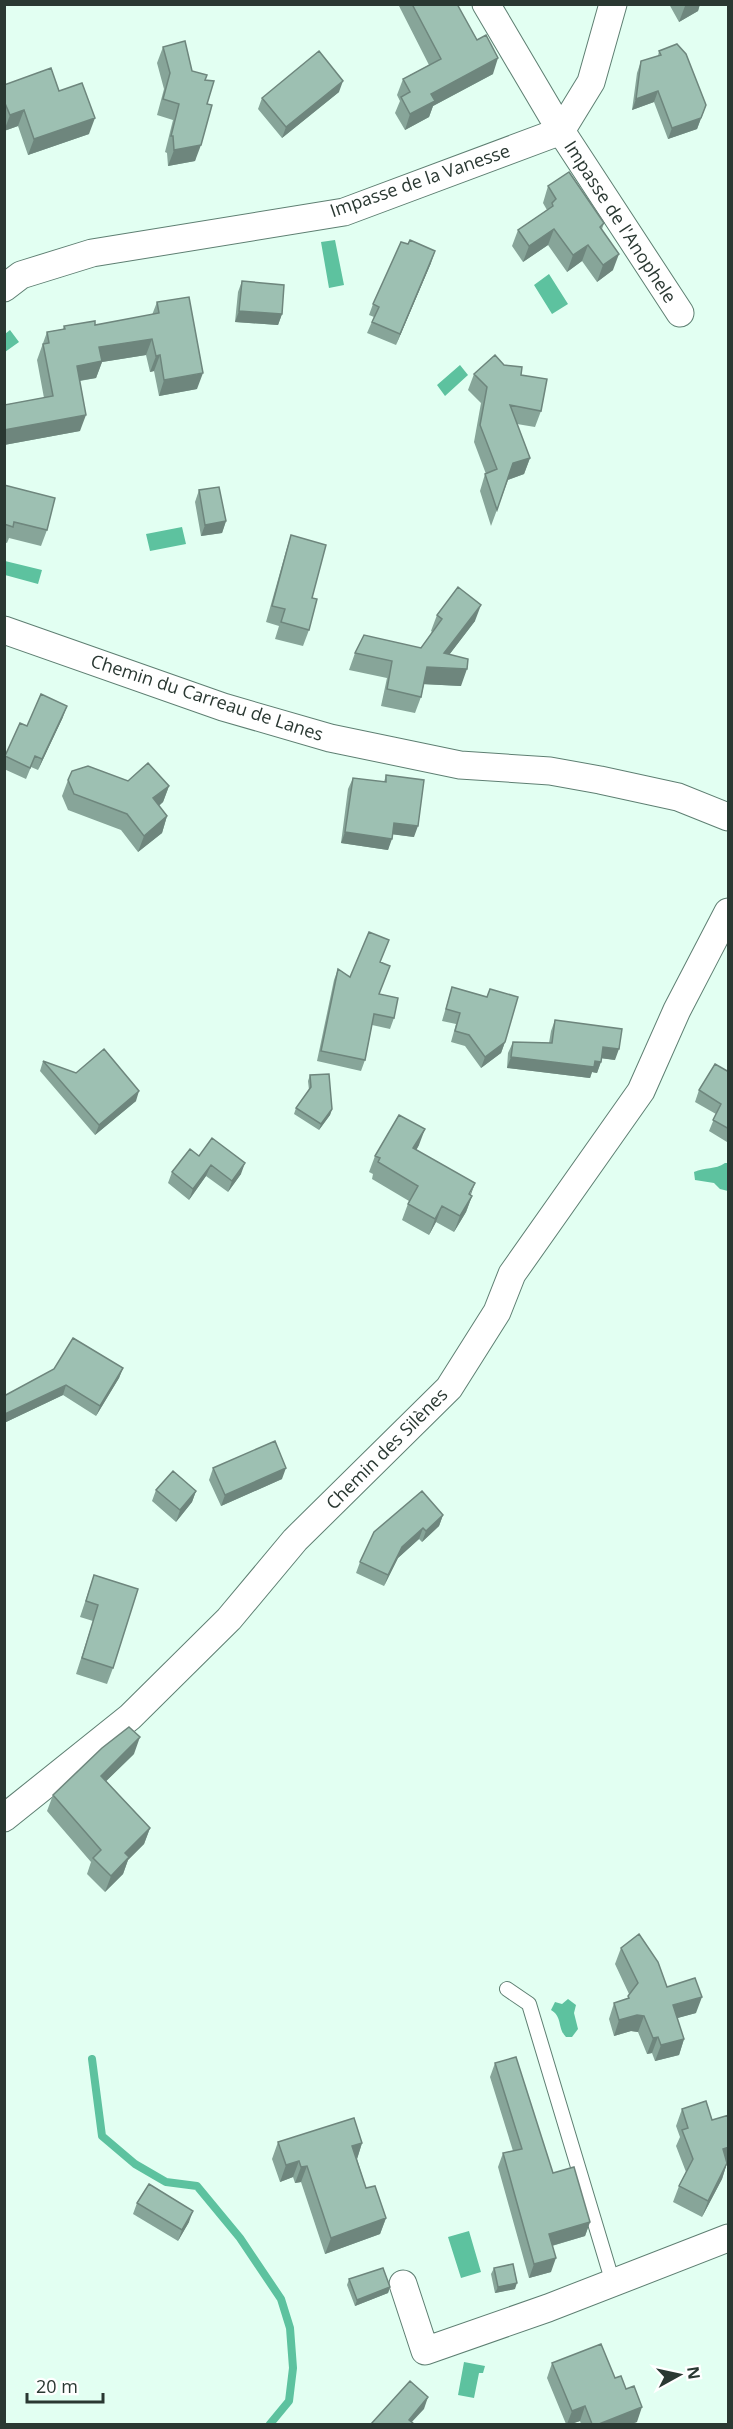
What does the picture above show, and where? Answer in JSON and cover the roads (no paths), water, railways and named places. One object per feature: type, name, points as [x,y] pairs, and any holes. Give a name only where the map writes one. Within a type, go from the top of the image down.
[{"type":"street","name":"Impasse de l'Anophele","points":[[486,4],[561,131],[680,313]]},
{"type":"street","points":[[561,131],[591,82],[613,4]]},
{"type":"street","name":"Impasse de la Vanesse","points":[[4,288],[21,275],[92,253],[344,212],[561,131]]},
{"type":"street","name":"Chemin du Carreau de Lanes","points":[[4,630],[223,707],[330,738],[460,765],[550,771],[600,780],[678,796],[729,817]]},
{"type":"street","name":"Chemin des Silènes","points":[[4,1818],[130,1717],[229,1619],[295,1540],[449,1388],[497,1312],[512,1274],[641,1091],[677,1010],[729,912]]},
{"type":"street","points":[[403,2284],[425,2352],[729,2238]]},
{"type":"lane","points":[[507,1989],[529,2004],[613,2283]]},
{"type":"waterway","points":[[92,2059],[102,2136],[135,2164],[166,2182],[197,2186],[240,2238],[281,2299],[290,2328],[293,2368],[289,2401],[270,2424]]}]
